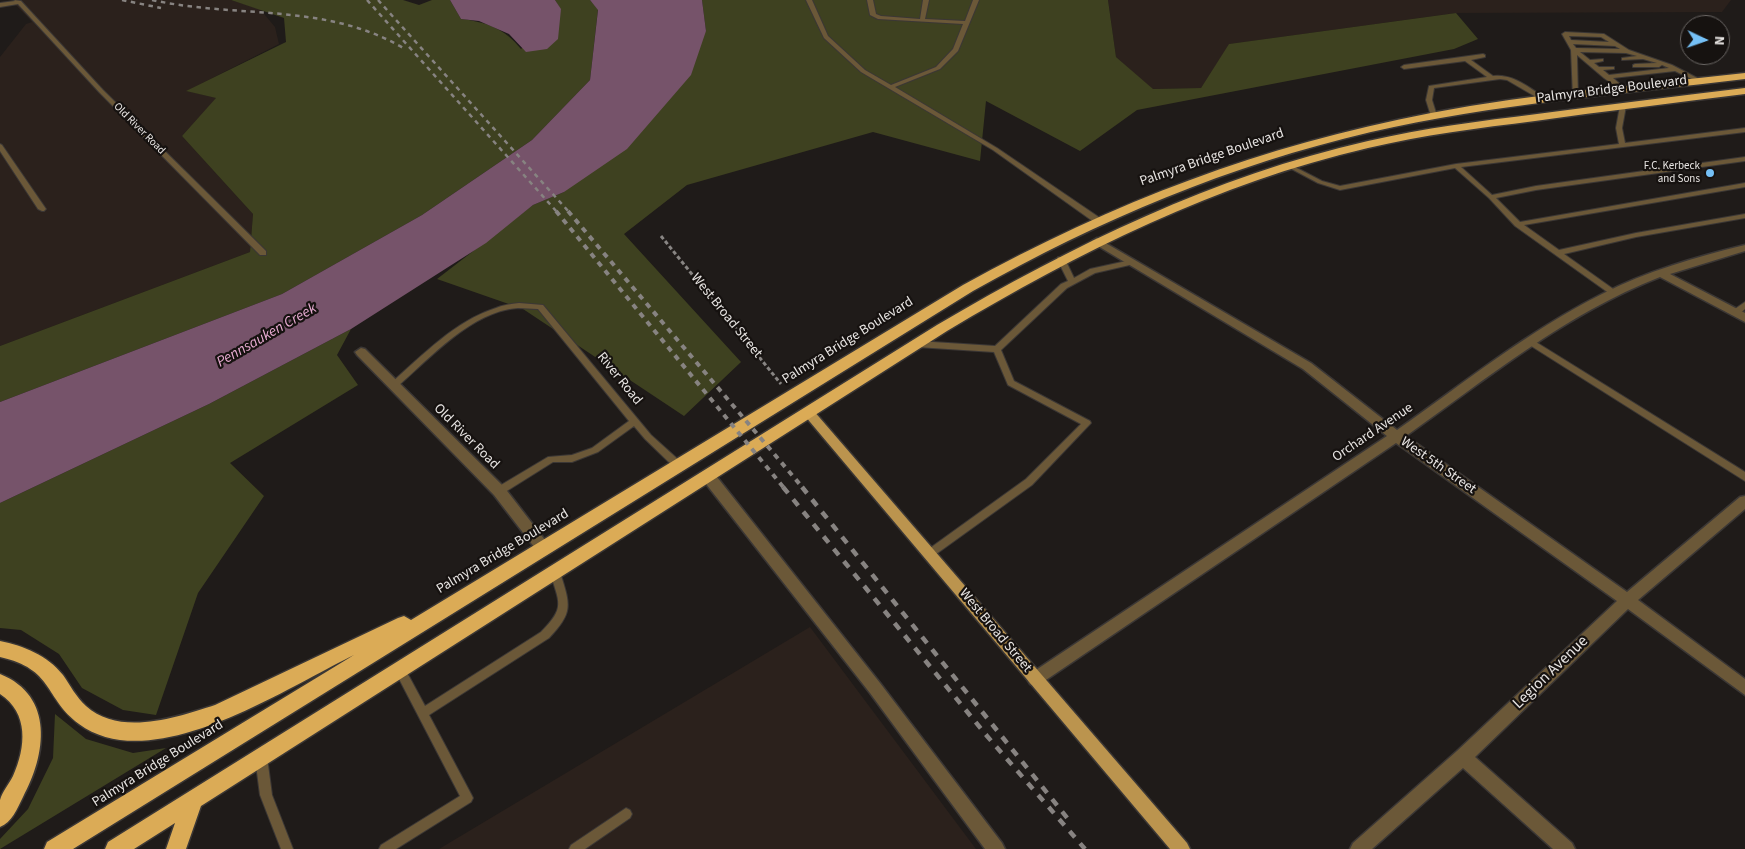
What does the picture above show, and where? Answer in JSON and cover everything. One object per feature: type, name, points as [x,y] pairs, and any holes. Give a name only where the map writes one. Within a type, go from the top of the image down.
[{"type":"highway","name":"Palmyra Bridge Boulevard","points":[[54,849],[985,278],[1097,220],[1168,189],[1241,163],[1314,142],[1434,116],[1544,100],[1745,76]]},
{"type":"highway","name":"Palmyra Bridge Boulevard","points":[[115,849],[916,344],[1003,291],[1097,241],[1207,193],[1348,149],[1410,136],[1623,106],[1730,93],[1745,93]]},
{"type":"highway","points":[[0,649],[22,654],[43,666],[75,710],[85,718],[110,728],[143,730],[182,724],[259,698],[334,657],[469,593]]},
{"type":"highway","points":[[0,682],[20,698],[28,712],[32,728],[32,749],[26,774],[13,800],[0,817]]},
{"type":"highway","points":[[176,849],[193,800]]},
{"type":"main road","name":"West Broad Street","points":[[808,412],[1181,849]]},
{"type":"street","name":"West 5th Street","points":[[1097,241],[1307,366],[1396,436],[1627,600],[1745,688]]},
{"type":"street","name":"Orchard Avenue","points":[[1035,679],[1396,436],[1551,328],[1613,293],[1661,273],[1745,248]]},
{"type":"street","points":[[1661,273],[1740,316]]},
{"type":"street","name":"Old River Road","points":[[361,352],[499,491],[543,548]]},
{"type":"street","points":[[708,476],[875,688],[996,849]]},
{"type":"street","name":"Legion Avenue","points":[[1359,849],[1463,757],[1627,600],[1745,501]]},
{"type":"street","points":[[1463,757],[1566,849]]},
{"type":"lane","points":[[809,0],[826,37],[863,71],[995,149],[1097,220]]},
{"type":"lane","points":[[870,0],[873,15],[880,18],[966,23]]},
{"type":"lane","points":[[922,21],[926,0]]},
{"type":"lane","points":[[891,87],[938,68],[956,50],[976,0]]},
{"type":"lane","name":"Old River Road","points":[[0,5],[18,1],[101,91],[263,253]]},
{"type":"lane","points":[[1624,90],[1574,50],[1564,34],[1602,35],[1627,51],[1664,64],[1700,81]]},
{"type":"lane","points":[[1569,42],[1615,44]]},
{"type":"lane","points":[[1574,50],[1627,51]]},
{"type":"lane","points":[[1574,50],[1575,97]]},
{"type":"lane","points":[[1404,67],[1483,56]]},
{"type":"lane","points":[[1466,58],[1491,77]]},
{"type":"lane","points":[[1624,59],[1644,58]]},
{"type":"lane","points":[[1588,62],[1602,60]]},
{"type":"lane","points":[[1635,66],[1664,64]]},
{"type":"lane","points":[[1596,69],[1612,68]]},
{"type":"lane","points":[[1606,77],[1675,69]]},
{"type":"lane","points":[[1434,116],[1429,100],[1431,87],[1491,77],[1509,79],[1544,100]]},
{"type":"lane","points":[[1622,144],[1619,128],[1623,106]]},
{"type":"lane","points":[[1289,166],[1320,182],[1340,188],[1456,166],[1745,130]]},
{"type":"lane","points":[[0,146],[42,209]]},
{"type":"lane","points":[[1490,197],[1745,159]]},
{"type":"lane","points":[[1736,160],[1745,166]]},
{"type":"lane","points":[[1456,166],[1518,224],[1613,293]]},
{"type":"lane","points":[[1518,224],[1745,186]]},
{"type":"lane","points":[[1557,253],[1636,235],[1745,216]]},
{"type":"lane","points":[[1061,260],[1072,282]]},
{"type":"lane","points":[[916,344],[997,349],[1052,297],[1072,282],[1093,271],[1131,262]]},
{"type":"lane","name":"River Road","points":[[394,386],[453,335],[487,313],[518,304],[540,307],[648,437],[679,466]]},
{"type":"lane","points":[[1740,316],[1745,305]]},
{"type":"lane","points":[[1531,342],[1745,477]]},
{"type":"lane","points":[[929,554],[1029,482],[1087,422],[1011,383],[997,349]]},
{"type":"lane","points":[[499,491],[551,459],[572,458],[595,450],[635,421]]},
{"type":"lane","points":[[423,714],[545,635],[561,620],[564,606],[555,572]]},
{"type":"lane","points":[[385,849],[467,798],[400,670]]},
{"type":"lane","points":[[261,757],[266,795],[288,849]]},
{"type":"lane","points":[[575,849],[626,814]]},
{"type":"path","name":"West Broad Street","points":[[662,236],[791,396]]},
{"type":"shaded area","points":[[11,0],[231,0],[260,9],[275,27],[279,44],[187,91],[217,98],[182,136],[253,214],[250,252],[0,346],[0,57],[26,24],[32,22]]},
{"type":"shaded area","points":[[1108,0],[1731,0],[1722,12],[1456,13],[1230,44],[1201,88],[1152,89],[1116,57]]},
{"type":"shaded area","points":[[810,627],[976,849],[439,849]]},
{"type":"green space","points":[[231,0],[403,0],[419,5],[432,0],[450,0],[461,19],[479,22],[495,28],[509,36],[521,49],[561,10],[555,0],[590,0],[598,9],[590,80],[532,140],[422,215],[282,294],[0,402],[0,346],[250,252],[253,214],[182,136],[216,98],[186,91],[286,42],[284,18]]},
{"type":"green space","points":[[702,0],[1108,0],[1116,57],[1153,89],[1201,88],[1229,44],[1456,13],[1478,39],[1454,49],[1137,110],[1080,151],[986,101],[980,161],[873,132],[687,185],[624,234],[741,362],[684,416],[523,309],[437,279],[533,205],[564,192],[706,31]]},
{"type":"green space","points":[[351,329],[337,355],[358,385],[230,463],[264,496],[198,593],[156,715],[123,710],[82,688],[59,654],[21,630],[0,628],[0,503],[209,404]]},
{"type":"green space","points":[[55,714],[86,739],[133,753],[166,748],[0,849],[0,839],[28,809],[53,758]]},
{"type":"water","points":[[450,0],[555,0],[561,9],[558,39],[547,49],[526,52],[509,34],[479,21],[461,19]]},
{"type":"water","name":"Pennsauken Creek","points":[[590,0],[702,0],[706,31],[691,75],[627,149],[564,192],[533,205],[486,243],[351,329],[209,404],[0,503],[0,402],[282,294],[422,215],[532,140],[590,80],[598,10]]},
{"type":"railway","points":[[122,0],[161,8]]},
{"type":"railway","points":[[152,0],[185,6],[282,14],[344,24],[375,34],[405,49]]},
{"type":"railway","points":[[367,0],[557,212]]},
{"type":"railway","points":[[378,0],[569,212]]},
{"type":"railway","points":[[556,211],[784,488]]},
{"type":"railway","points":[[568,211],[803,488]]},
{"type":"railway","points":[[783,487],[987,736],[1085,849]]},
{"type":"railway","points":[[802,487],[1072,824]]},
{"type":"place","name":"F.C. Kerbeck and Sons","points":[[1710,173]]}]
